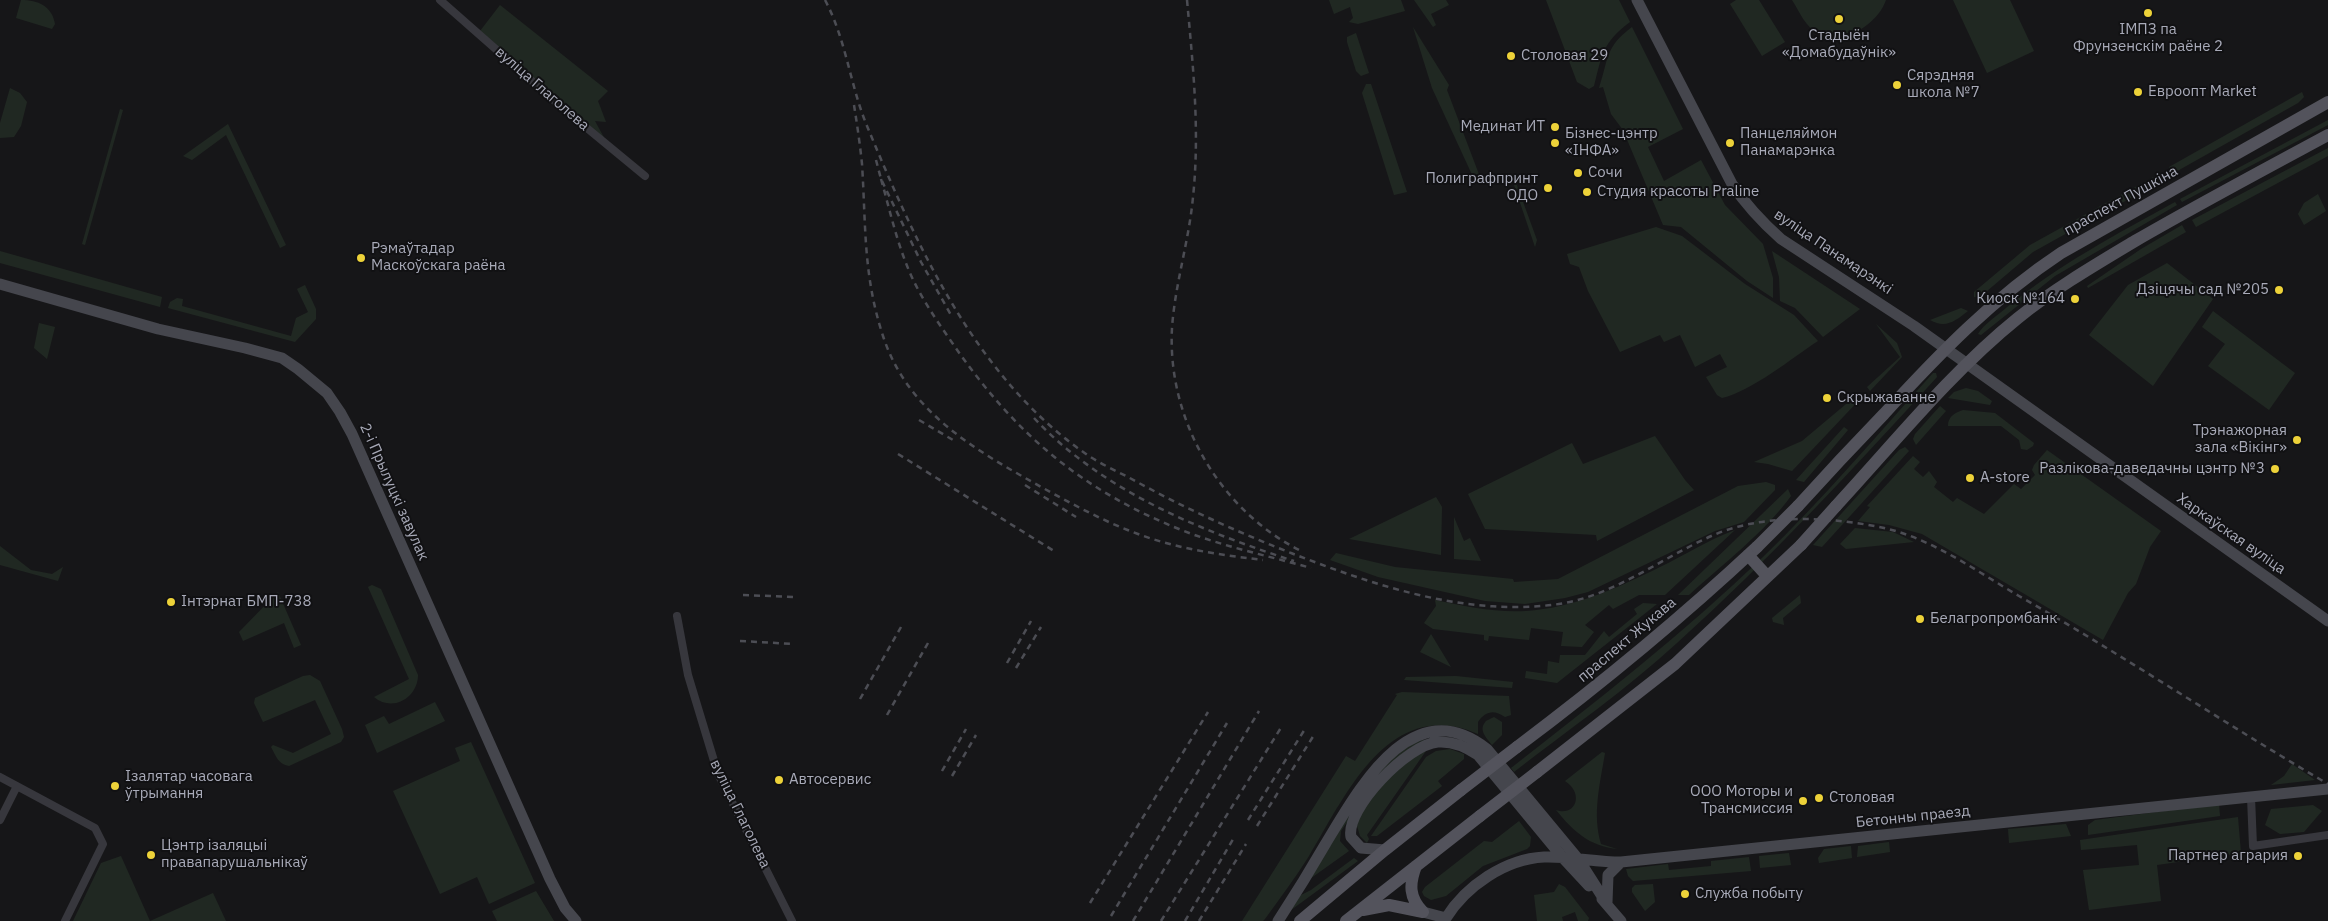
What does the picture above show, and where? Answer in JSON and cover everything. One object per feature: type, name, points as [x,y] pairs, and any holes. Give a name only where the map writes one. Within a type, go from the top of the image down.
[{"type":"main road","name":"вуліца Панамарэнкі","points":[[1637,1],[1732,184],[1749,209],[1781,239],[1859,289],[1945,349]]},
{"type":"main road","name":"праспект Пушкіна","points":[[1945,349],[1981,314],[2026,276],[2061,253],[2328,102]]},
{"type":"main road","points":[[1346,921],[1675,664],[1801,544],[1967,366],[2019,317],[2084,272],[2185,212],[2328,135]]},
{"type":"main road","name":"2-і Прылуцкі завулак","points":[[0,284],[158,328],[282,358],[306,374],[327,393],[352,434],[550,879],[565,908],[576,921]]},
{"type":"main road","name":"Харкаўская вуліца","points":[[1945,349],[2328,621]]},
{"type":"main road","name":"праспект Жукава","points":[[1300,921],[1384,850],[1583,698],[1654,640],[1753,551],[1798,506],[1945,349]]},
{"type":"main road","points":[[1753,551],[1767,576]]},
{"type":"main road","points":[[1278,921],[1369,775],[1399,747],[1415,737],[1434,732],[1454,732],[1474,738],[1487,749],[1579,860],[1607,904]]},
{"type":"main road","points":[[1384,850],[1372,850],[1356,845],[1351,837],[1351,826],[1366,800],[1390,769],[1414,750],[1436,742],[1460,745],[1478,755],[1563,858],[1622,921]]},
{"type":"main road","name":"Бетонны праезд","points":[[1447,920],[1453,907],[1470,890],[1488,877],[1507,866],[1543,857],[1621,862],[2328,789]]},
{"type":"main road","points":[[1543,857],[1547,852],[1548,840]]},
{"type":"main road","points":[[1563,841],[1566,852],[1563,858]]},
{"type":"main road","points":[[1607,904],[1606,884],[1608,875],[1621,862]]},
{"type":"main road","points":[[1416,866],[1412,876],[1411,891],[1414,903],[1424,912]]},
{"type":"main road","points":[[1358,912],[1389,905],[1424,912],[1447,920]]},
{"type":"street","name":"вуліца Глаголева","points":[[440,0],[565,110],[644,176]]},
{"type":"street","name":"вуліца Глаголева","points":[[677,616],[688,674],[718,774],[792,921]]},
{"type":"street","points":[[0,777],[95,828],[103,844],[65,921]]},
{"type":"street","points":[[0,820],[17,786]]},
{"type":"street","points":[[2251,797],[2253,846],[2328,835]]},
{"type":"shaded area","points":[[21,0],[33,1],[47,8],[55,24],[52,29],[16,18]]},
{"type":"shaded area","points":[[1329,0],[1401,0],[1405,11],[1358,24],[1349,22],[1353,18],[1350,7],[1334,14]]},
{"type":"shaded area","points":[[1414,0],[1446,0],[1449,5],[1431,14],[1436,25],[1433,27]]},
{"type":"shaded area","points":[[1546,0],[1619,0],[1630,22],[1608,43],[1604,50],[1594,86],[1589,89],[1577,82]]},
{"type":"shaded area","points":[[1736,0],[1759,0],[1785,42],[1762,56],[1730,4]]},
{"type":"shaded area","name":"Стадыён «Домабудаўнік»","points":[[1792,0],[1886,0],[1876,17],[1859,30],[1849,35],[1828,37],[1810,28]]},
{"type":"shaded area","points":[[1953,0],[2010,0],[2034,51],[1987,73]]},
{"type":"shaded area","points":[[500,5],[608,91],[598,101],[606,122],[595,121],[607,143],[480,31]]},
{"type":"shaded area","points":[[1413,27],[1449,85],[1447,90],[1480,177],[1474,179],[1432,88]]},
{"type":"shaded area","points":[[1632,27],[1683,129],[1648,147],[1664,181],[1701,160],[1725,205],[1763,244],[1773,278],[1773,298],[1747,281],[1681,227],[1663,225],[1623,130],[1611,114],[1603,87],[1599,88],[1612,47]]},
{"type":"shaded area","points":[[1356,33],[1369,73],[1361,76],[1356,71],[1347,42],[1347,37]]},
{"type":"shaded area","points":[[1366,84],[1371,84],[1407,192],[1394,195],[1362,93]]},
{"type":"shaded area","points":[[10,88],[20,93],[27,102],[21,126],[14,137],[0,138],[0,123]]},
{"type":"shaded area","points":[[2302,92],[2304,97],[2298,103],[2172,174],[2170,173],[2169,167]]},
{"type":"shaded area","points":[[120,109],[123,110],[85,245],[82,244]]},
{"type":"shaded area","points":[[2328,120],[2328,125],[2182,202],[2180,199]]},
{"type":"shaded area","points":[[228,124],[286,245],[280,248],[226,135],[192,160],[183,156]]},
{"type":"shaded area","points":[[2328,148],[2328,156],[2196,227],[2192,220]]},
{"type":"shaded area","points":[[2163,173],[2165,179],[2102,214],[2093,210]]},
{"type":"shaded area","points":[[1511,176],[1515,180],[1537,240],[1535,247]]},
{"type":"shaded area","points":[[2318,194],[2326,211],[2304,225],[2298,214],[2304,203]]},
{"type":"shaded area","points":[[2175,202],[2177,205],[2055,276],[1981,335],[1978,334],[1991,320],[2046,278],[2088,251]]},
{"type":"shaded area","points":[[2086,214],[2088,219],[2085,223],[2033,252],[1980,297],[1974,297],[1974,292],[2030,245]]},
{"type":"shaded area","points":[[2182,225],[2186,232],[2088,288],[2087,286],[2141,249]]},
{"type":"shaded area","points":[[1656,227],[1682,236],[1745,284],[1794,315],[1818,341],[1746,389],[1722,398],[1717,395],[1706,377],[1727,367],[1720,354],[1695,367],[1680,335],[1664,342],[1660,335],[1620,352],[1588,291],[1579,267],[1570,264],[1567,254]]},
{"type":"shaded area","points":[[0,251],[162,297],[160,307],[0,263]]},
{"type":"shaded area","points":[[1772,251],[1860,309],[1823,337],[1795,308],[1780,301],[1779,277]]},
{"type":"shaded area","points":[[2167,263],[2213,299],[2153,386],[2089,335],[2128,285]]},
{"type":"shaded area","points":[[305,285],[316,309],[316,319],[295,342],[168,308],[170,302],[177,298],[183,299],[182,306],[291,336],[296,318],[308,312],[297,289]]},
{"type":"shaded area","points":[[1961,308],[1968,311],[1950,323],[1941,324],[1930,320]]},
{"type":"shaded area","points":[[2213,311],[2295,373],[2269,410],[2208,366],[2225,344],[2202,327]]},
{"type":"shaded area","points":[[39,323],[55,327],[47,359],[34,348]]},
{"type":"shaded area","points":[[1876,324],[1897,343],[1902,357],[1870,391],[1867,387],[1900,357]]},
{"type":"shaded area","points":[[1933,373],[1936,373],[1937,377],[1874,446],[1745,579],[1638,677],[1514,772],[1511,768],[1671,639],[1763,557],[1828,490]]},
{"type":"shaded area","points":[[1966,388],[1978,391],[1992,401],[1990,405],[1948,398],[1954,392]]},
{"type":"shaded area","points":[[1858,394],[1862,397],[1792,471],[1754,462],[1802,441]]},
{"type":"shaded area","points":[[1940,406],[1946,411],[1916,445],[1913,439],[1915,434]]},
{"type":"shaded area","points":[[1963,410],[1995,413],[2034,443],[2033,446],[2027,450],[2021,449],[2019,440],[2001,426],[1948,426],[1952,416]]},
{"type":"shaded area","points":[[1844,427],[1848,430],[1804,482],[1796,480]]},
{"type":"shaded area","points":[[1655,436],[1694,490],[1597,541],[1596,535],[1485,529],[1468,494],[1572,443],[1583,464]]},
{"type":"shaded area","points":[[1905,447],[1909,451],[1822,547],[1813,545],[1899,450]]},
{"type":"shaded area","points":[[2047,450],[2161,531],[2150,547],[2136,584],[2128,593],[2103,640],[1922,534],[1889,525],[1858,521],[1870,507],[1867,506],[1913,456],[1920,462],[1914,469],[1923,477],[1929,471],[1937,482],[1934,487],[1953,502],[1957,498],[1984,514],[2014,484],[2021,489],[2035,475],[2032,470],[2034,465]]},
{"type":"shaded area","points":[[1766,482],[1775,485],[1775,490],[1744,522],[1715,531],[1588,592],[1565,598],[1525,604],[1485,601],[1378,577],[1330,560],[1336,553],[1395,567],[1513,579],[1514,582],[1558,579],[1738,486]]},
{"type":"shaded area","points":[[1788,489],[1791,496],[1756,535],[1689,595],[1678,595]]},
{"type":"shaded area","points":[[1436,497],[1442,507],[1441,555],[1349,539]]},
{"type":"shaded area","points":[[1454,517],[1464,541],[1470,538],[1481,561],[1454,559]]},
{"type":"shaded area","points":[[1855,528],[1893,532],[1914,542],[1846,549],[1840,544]]},
{"type":"shaded area","points":[[1735,530],[1665,595],[1639,595],[1613,609],[1609,605],[1585,625],[1594,632],[1582,647],[1561,646],[1563,632],[1531,628],[1529,640],[1489,636],[1488,641],[1484,640],[1484,635],[1433,629],[1424,623],[1436,606],[1435,600],[1503,611],[1526,611],[1561,606],[1595,596]]},
{"type":"shaded area","points":[[0,546],[31,570],[52,574],[63,567],[58,581],[0,565]]},
{"type":"shaded area","points":[[372,585],[381,589],[418,675],[414,690],[409,696],[396,703],[381,702],[374,697],[409,679],[368,587]]},
{"type":"shaded area","points":[[278,592],[301,645],[294,648],[284,623],[243,641],[239,632]]},
{"type":"shaded area","points":[[1800,595],[1801,603],[1783,618],[1784,625],[1773,622],[1772,618]]},
{"type":"shaded area","points":[[1643,603],[1657,604],[1557,683],[1525,678],[1526,671],[1547,674],[1548,661],[1559,663],[1560,655],[1585,655],[1604,631],[1609,637],[1637,614],[1634,609]]},
{"type":"shaded area","points":[[1431,634],[1451,667],[1420,652]]},
{"type":"shaded area","points":[[310,675],[320,681],[344,737],[341,742],[289,766],[278,759],[271,747],[273,745],[293,753],[331,734],[315,700],[263,722],[254,703],[255,698],[303,676]]},
{"type":"shaded area","points":[[1456,676],[1513,682],[1512,688],[1404,680],[1406,677]]},
{"type":"shaded area","points":[[1402,692],[1509,696],[1511,715],[1505,717],[1493,712],[1487,713],[1478,722],[1478,734],[1447,726],[1419,728],[1395,739],[1374,758],[1355,780],[1304,864],[1265,919],[1263,921],[1242,921],[1346,756],[1355,761],[1397,695],[1395,694]]},
{"type":"shaded area","points":[[435,702],[445,721],[377,753],[365,725],[384,716],[389,724]]},
{"type":"shaded area","points":[[1494,717],[1502,722],[1502,735],[1492,745],[1484,733],[1483,727],[1486,721]]},
{"type":"shaded area","points":[[1440,739],[1373,783],[1341,831],[1340,841],[1349,851],[1307,881],[1355,803],[1385,765],[1401,751],[1417,741]]},
{"type":"shaded area","points":[[471,742],[535,883],[489,904],[477,877],[440,894],[393,791],[460,761],[455,748]]},
{"type":"shaded area","points":[[1450,749],[1464,754],[1464,759],[1438,781],[1442,786],[1377,836],[1371,836],[1426,757],[1436,751]]},
{"type":"shaded area","points":[[1426,751],[1367,835],[1369,839],[1367,843],[1360,836],[1357,826],[1374,792],[1405,763]]},
{"type":"shaded area","points":[[1602,752],[1605,753],[1597,810],[1598,833],[1601,844],[1617,849],[1598,845],[1582,836],[1556,810],[1568,810],[1575,803],[1575,792],[1565,781]]},
{"type":"shaded area","points":[[2292,764],[2315,780],[2271,785],[2284,776]]},
{"type":"shaded area","points":[[2219,804],[2220,816],[2088,835],[2088,825],[2095,820]]},
{"type":"shaded area","points":[[2313,805],[2322,811],[2304,832],[2280,834],[2265,825],[2271,809]]},
{"type":"shaded area","points":[[2238,817],[2241,853],[2157,865],[2161,901],[2089,910],[2083,870],[2139,865],[2137,845],[2081,850],[2080,840]]},
{"type":"shaded area","points":[[1519,821],[1531,837],[1530,846],[1527,849],[1483,866],[1446,896],[1431,900],[1424,896],[1422,892],[1425,887],[1484,841],[1492,842]]},
{"type":"shaded area","points":[[2066,824],[2071,836],[2009,843],[2008,829]]},
{"type":"shaded area","points":[[1889,842],[1890,852],[1857,857],[1858,846]]},
{"type":"shaded area","points":[[1851,846],[1852,858],[1819,863],[1818,858],[1824,849]]},
{"type":"shaded area","points":[[1789,853],[1791,865],[1760,868],[1759,856]]},
{"type":"shaded area","points":[[121,856],[150,921],[73,921],[101,863]]},
{"type":"shaded area","points":[[1749,857],[1751,871],[1633,881],[1628,876],[1626,869],[1668,864],[1669,870],[1711,866],[1711,861]]},
{"type":"shaded area","points":[[1354,858],[1358,861],[1287,913],[1297,897],[1311,890]]},
{"type":"shaded area","points":[[1559,884],[1565,887],[1589,918],[1588,921],[1578,921],[1575,912],[1562,917],[1563,921],[1537,921],[1534,895],[1554,892]]},
{"type":"shaded area","points":[[1653,884],[1655,902],[1645,911],[1632,892],[1632,888],[1635,885]]},
{"type":"shaded area","points":[[536,891],[554,921],[497,921],[492,911]]},
{"type":"shaded area","points":[[213,893],[226,921],[150,921]]},
{"type":"railway","points":[[825,0],[838,30],[861,110],[886,171],[929,262],[981,348],[1012,387],[1047,423],[1086,454],[1148,488],[1249,536],[1356,577],[1422,596],[1490,606],[1525,607],[1579,600],[1635,576],[1707,538],[1749,524],[1794,519],[1817,519],[1884,528],[1920,540],[1954,557],[2097,642],[2328,784]]},
{"type":"railway","points":[[1187,0],[1195,98],[1196,148],[1191,213],[1172,328],[1173,362],[1179,395],[1189,428],[1204,458],[1223,486],[1246,512],[1272,533],[1301,551]]},
{"type":"railway","points":[[854,105],[862,164],[866,250],[877,314],[883,336],[894,363],[909,387],[927,408],[970,444],[1018,474],[1066,501],[1114,524],[1138,534],[1184,548],[1263,560]]},
{"type":"railway","points":[[876,160],[881,179],[921,262],[951,315]]},
{"type":"railway","points":[[881,179],[901,250],[914,282],[924,300],[977,376],[1001,406],[1026,432],[1082,478],[1114,498],[1147,515],[1215,542],[1311,568]]},
{"type":"railway","points":[[1034,418],[1061,444],[1090,467],[1155,506],[1224,536],[1294,561]]},
{"type":"railway","points":[[919,420],[953,440]]},
{"type":"railway","points":[[898,454],[1054,551]]},
{"type":"railway","points":[[1025,485],[1076,517]]},
{"type":"railway","points":[[743,595],[796,597]]},
{"type":"railway","points":[[1007,663],[1031,621]]},
{"type":"railway","points":[[860,699],[901,627]]},
{"type":"railway","points":[[1016,668],[1041,627]]},
{"type":"railway","points":[[740,641],[794,644]]},
{"type":"railway","points":[[887,715],[928,643]]},
{"type":"railway","points":[[1133,921],[1259,711]]},
{"type":"railway","points":[[1090,903],[1208,712]]},
{"type":"railway","points":[[1111,916],[1227,723]]},
{"type":"railway","points":[[1161,921],[1282,726]]},
{"type":"railway","points":[[942,771],[966,729]]},
{"type":"railway","points":[[1248,820],[1305,729]]},
{"type":"railway","points":[[952,776],[976,735]]},
{"type":"railway","points":[[1257,826],[1314,735]]},
{"type":"railway","points":[[1185,921],[1235,836]]},
{"type":"railway","points":[[1199,921],[1246,844]]},
{"type":"place","name":"ІМПЗ па Фрунзенскім раёне 2","points":[[2148,13]]},
{"type":"place","name":"Стадыён «Домабудаўнік»","points":[[1839,19]]},
{"type":"place","name":"Столовая 29","points":[[1511,56]]},
{"type":"place","name":"Сярэдняя школа №7","points":[[1897,85]]},
{"type":"place","name":"Евроопт Market","points":[[2138,92]]},
{"type":"place","name":"Мединат ИТ","points":[[1555,127]]},
{"type":"place","name":"Бізнес-цэнтр «ІНФА»","points":[[1555,143]]},
{"type":"place","name":"Панцеляймон Панамарэнка","points":[[1730,143]]},
{"type":"place","name":"Сочи","points":[[1578,173]]},
{"type":"place","name":"Полиграфпринт ОДО","points":[[1548,188]]},
{"type":"place","name":"Студия красоты Praline","points":[[1587,192]]},
{"type":"place","name":"Рэмаўтадар Маскоўскага раёна","points":[[361,258]]},
{"type":"place","name":"Дзіцячы сад №205","points":[[2279,290]]},
{"type":"place","name":"Киоск №164","points":[[2075,299]]},
{"type":"place","name":"Скрыжаванне","points":[[1827,398]]},
{"type":"place","name":"Трэнажорная зала «Вікінг»","points":[[2297,440]]},
{"type":"place","name":"Разлікова-даведачны цэнтр №3","points":[[2275,469]]},
{"type":"place","name":"А-store","points":[[1970,478]]},
{"type":"place","name":"Інтэрнат БМП-738","points":[[171,602]]},
{"type":"place","name":"Белагропромбанк","points":[[1920,619]]},
{"type":"place","name":"Автосервис","points":[[779,780]]},
{"type":"place","name":"Ізалятар часовага ўтрымання","points":[[115,786]]},
{"type":"place","name":"Столовая","points":[[1819,798]]},
{"type":"place","name":"ООО Моторы и Трансмиссия","points":[[1803,801]]},
{"type":"place","name":"Цэнтр ізаляцыі правапарушальнікаў","points":[[151,855]]},
{"type":"place","name":"Партнер агрария","points":[[2298,856]]},
{"type":"place","name":"Служба побыту","points":[[1685,894]]}]
